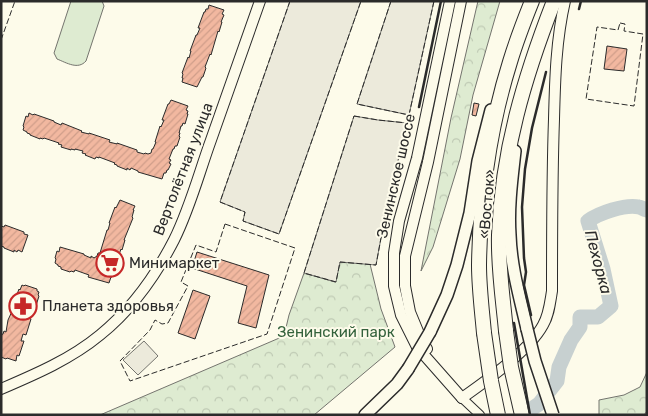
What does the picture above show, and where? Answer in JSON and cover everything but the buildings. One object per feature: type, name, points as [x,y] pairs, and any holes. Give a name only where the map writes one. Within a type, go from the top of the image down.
[{"type":"highway","name":"«Восток»","points":[[498,415],[490,381],[484,333],[479,267],[480,234],[484,188],[500,100],[510,62],[532,1]]},
{"type":"highway","name":"«Восток»","points":[[522,415],[511,367],[506,330],[499,235],[508,150],[517,110],[554,1]]},
{"type":"main road","name":"Вертолётная улица","points":[[1,389],[66,359],[84,347],[116,320],[145,287],[174,239],[188,205],[260,1]]},
{"type":"main road","name":"Зенинское шоссе","points":[[450,1],[417,158],[399,220],[394,253],[394,286],[401,315],[417,347],[462,398]]},
{"type":"main road","points":[[461,1],[428,162],[405,256],[405,286],[410,312],[422,341],[462,398],[524,348],[543,325],[549,310],[552,291],[553,144],[556,68],[558,34],[565,1]]},
{"type":"main road","points":[[365,415],[408,369],[430,332],[446,295],[457,265],[470,213],[478,160],[491,107],[504,65],[532,1]]},
{"type":"main road","points":[[528,74],[515,145],[511,189],[510,234],[512,262],[535,361],[553,415]]},
{"type":"street","points":[[462,398],[479,413]]},
{"type":"green space","points":[[71,1],[102,1],[104,6],[86,61],[80,65],[72,65],[57,59],[54,53]]},
{"type":"green space","points":[[478,1],[500,1],[473,95],[460,159],[433,247],[421,271],[451,118]]},
{"type":"green space","name":"Зенинский парк","points":[[340,262],[370,264],[381,309],[395,347],[314,415],[100,415],[284,336],[289,315],[304,273],[335,282]]},
{"type":"green space","points":[[647,372],[647,411],[644,415],[599,415],[599,400],[624,395],[640,387]]},
{"type":"shaded area","points":[[290,1],[361,1],[279,234],[243,221],[245,212],[220,202]]},
{"type":"shaded area","points":[[391,1],[434,1],[409,115],[357,104]]},
{"type":"shaded area","points":[[354,116],[407,123],[386,211],[376,265],[340,262],[336,282],[304,273]]},
{"type":"shaded area","points":[[144,341],[158,356],[138,375],[123,360]]},
{"type":"waterway","name":"Пехорка","points":[[528,415],[530,410],[539,404],[557,381],[559,367],[571,340],[580,327],[580,317],[598,317],[611,306],[603,269],[588,221],[605,212],[620,208],[633,206],[647,210]]},
{"type":"fence","points":[[1,40],[15,1]]},
{"type":"fence","points":[[290,1],[220,202],[245,212],[243,221],[279,234],[361,1]]},
{"type":"fence","points":[[391,1],[357,104],[409,115],[434,1]]},
{"type":"fence","points":[[620,23],[625,24],[624,31],[643,34],[634,106],[586,99],[597,27],[618,30],[620,23]]},
{"type":"fence","points":[[354,116],[407,123],[386,211],[376,265],[340,262],[336,282],[304,273],[354,116]]},
{"type":"fence","points":[[225,224],[295,248],[267,334],[130,381],[120,361],[150,330],[155,320],[162,324],[168,323],[188,286],[181,282],[196,245],[216,252],[225,224]]},
{"type":"wall","points":[[419,107],[441,1]]},
{"type":"wall","points":[[579,9],[581,1]]},
{"type":"wall","points":[[531,315],[524,285],[526,272],[522,207],[525,169],[532,128],[546,72]]},
{"type":"wall","points":[[514,323],[530,415]]},
{"type":"place","name":"Минимаркет","points":[[110,263]]},
{"type":"place","name":"Планета здоровья","points":[[23,306]]}]
